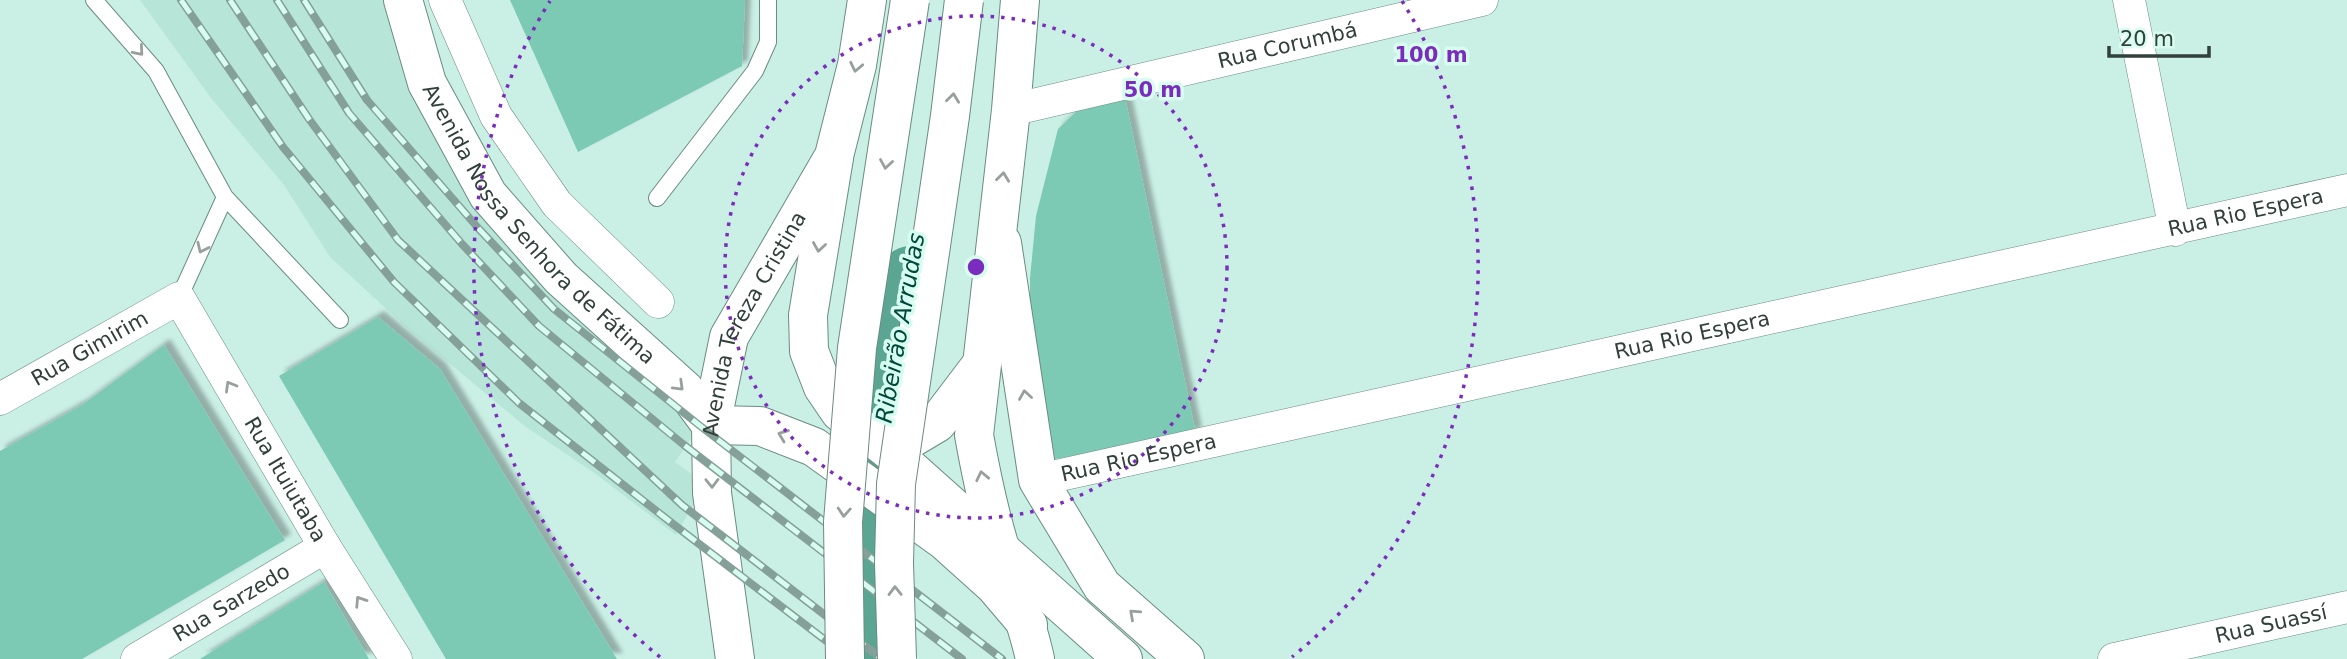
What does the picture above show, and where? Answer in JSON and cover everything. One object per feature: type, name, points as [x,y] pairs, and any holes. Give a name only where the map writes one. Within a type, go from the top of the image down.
[{"type":"main road","name":"Avenida Nossa Senhora de Fátima","points":[[403,0],[427,83],[488,195],[561,278],[685,390],[711,425]]},
{"type":"main road","name":"Avenida Tereza Cristina","points":[[735,659],[712,493],[711,425],[729,337],[834,156],[857,65],[867,0]]},
{"type":"main road","points":[[845,659],[843,522],[857,348],[910,0]]},
{"type":"main road","points":[[897,659],[894,563],[896,484],[950,116],[964,0]]},
{"type":"main road","points":[[1020,0],[1011,110],[974,435],[982,478],[988,539],[1031,642]]},
{"type":"main road","points":[[834,156],[808,315],[809,351],[823,387],[840,412],[890,451],[1123,659]]},
{"type":"main road","points":[[999,220],[1038,480],[1102,586],[1185,659]]},
{"type":"main road","points":[[890,451],[937,423],[981,365]]},
{"type":"main road","points":[[711,425],[760,426],[814,447],[945,541],[994,585],[1031,642]]},
{"type":"street","name":"Avenida Nossa Senhora de Fátima","points":[[445,0],[496,116],[557,205],[658,302]]},
{"type":"street","name":"Rua Corumbá","points":[[1011,110],[1482,0]]},
{"type":"street","points":[[2129,0],[2175,230]]},
{"type":"street","name":"Rua Rio Espera","points":[[1038,480],[2347,190]]},
{"type":"street","name":"Rua Gimirim","points":[[0,399],[179,298]]},
{"type":"street","name":"Rua Ituiutaba","points":[[179,298],[325,547],[397,659]]},
{"type":"street","name":"Rua Sarzedo","points":[[137,659],[325,547]]},
{"type":"street","name":"Rua Suassí","points":[[2113,659],[2347,607]]},
{"type":"lane","points":[[94,0],[156,71],[225,197],[340,320]]},
{"type":"lane","points":[[657,198],[755,71],[768,42],[768,0]]},
{"type":"lane","points":[[179,298],[225,197]]},
{"type":"shaded area","points":[[140,0],[388,0],[428,115],[708,414],[675,462],[705,484],[676,535],[596,474],[526,427],[406,327],[330,257],[284,185],[211,98]]},
{"type":"building","points":[[510,0],[745,0],[742,66],[578,152]]},
{"type":"building","points":[[1124,93],[1196,434],[1055,459],[1030,338],[1030,278],[1036,216],[1058,129],[1083,105]]},
{"type":"building","points":[[378,317],[440,369],[617,659],[446,659],[279,376]]},
{"type":"building","points":[[164,345],[285,540],[82,659],[0,659],[0,451],[82,405]]},
{"type":"building","points":[[324,582],[369,659],[200,659]]},
{"type":"waterway","name":"Ribeirão Arrudas","points":[[863,659],[866,511],[910,276]]},
{"type":"railway","points":[[181,0],[283,147],[394,282],[519,403],[850,659]]},
{"type":"railway","points":[[230,0],[309,119],[398,240],[682,505],[882,659]]},
{"type":"railway","points":[[277,0],[349,113],[462,244],[539,326],[684,445],[962,659]]},
{"type":"railway","points":[[304,0],[367,100],[479,229],[554,309],[699,425],[1002,659]]}]
